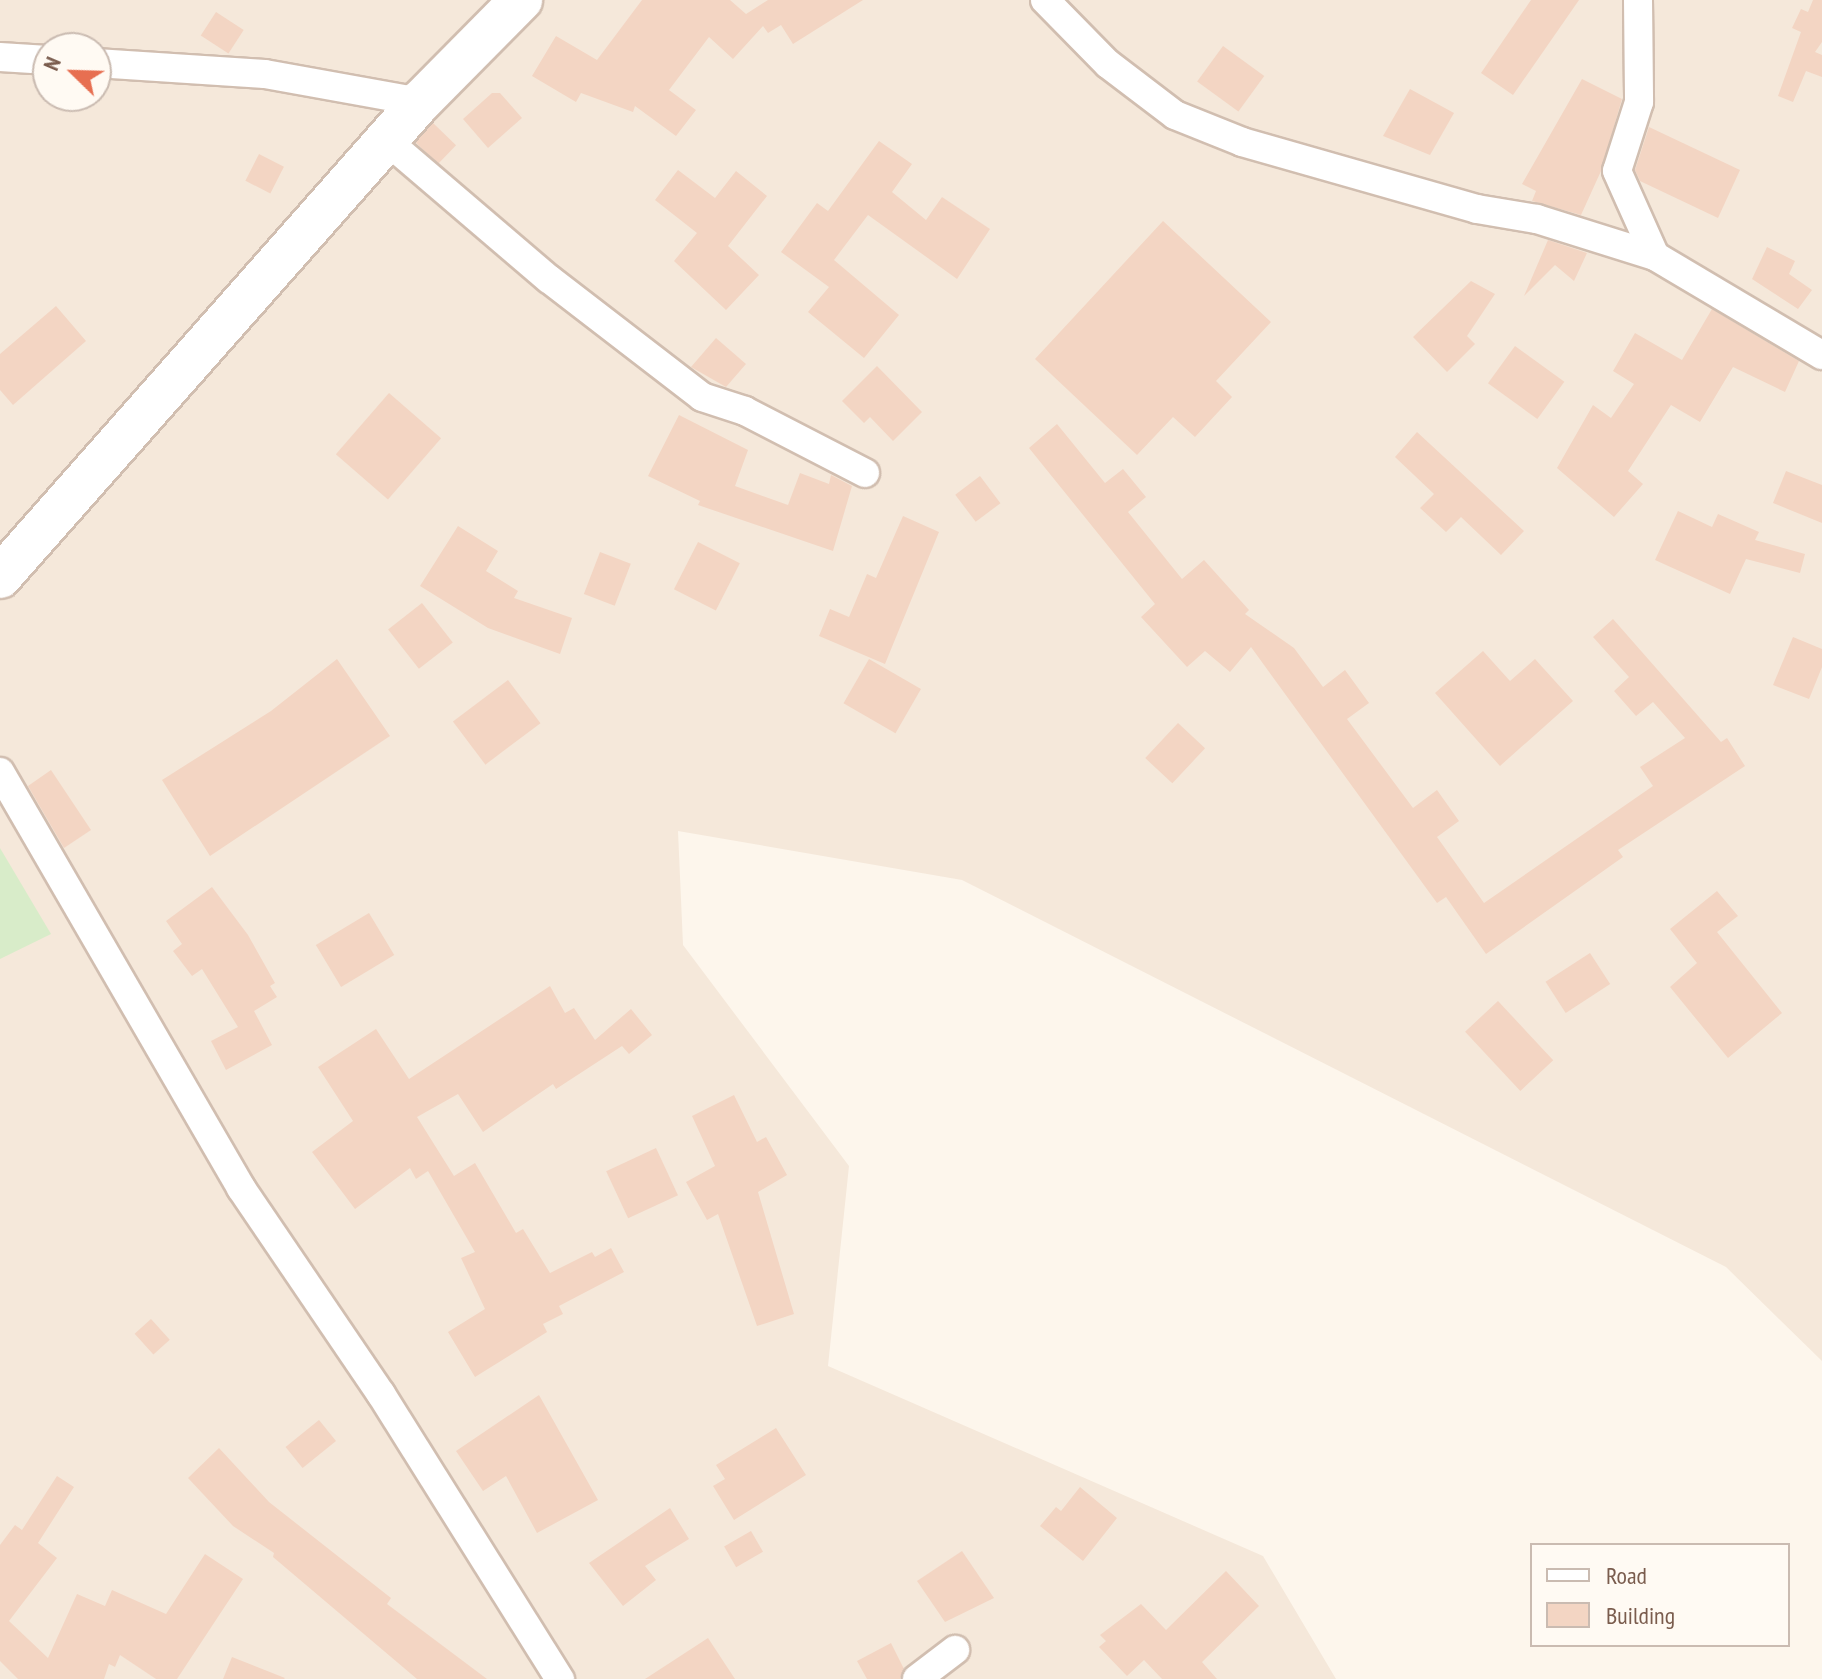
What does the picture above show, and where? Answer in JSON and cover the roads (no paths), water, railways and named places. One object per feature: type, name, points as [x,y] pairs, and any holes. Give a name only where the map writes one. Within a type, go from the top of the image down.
[{"type":"main road","points":[[0,577],[420,102],[521,0]]},
{"type":"street","points":[[1045,0],[1108,64],[1175,115],[1242,142],[1477,209],[1537,219],[1655,256],[1822,355]]},
{"type":"street","points":[[1638,0],[1639,102],[1617,171],[1655,256]]},
{"type":"street","points":[[0,57],[32,59]]},
{"type":"street","points":[[112,64],[265,74],[420,102]]},
{"type":"street","points":[[386,140],[549,279],[702,397],[745,411],[865,473]]},
{"type":"street","points":[[0,772],[241,1188],[381,1394],[560,1679]]},
{"type":"street","points":[[917,1679],[955,1650]]}]
